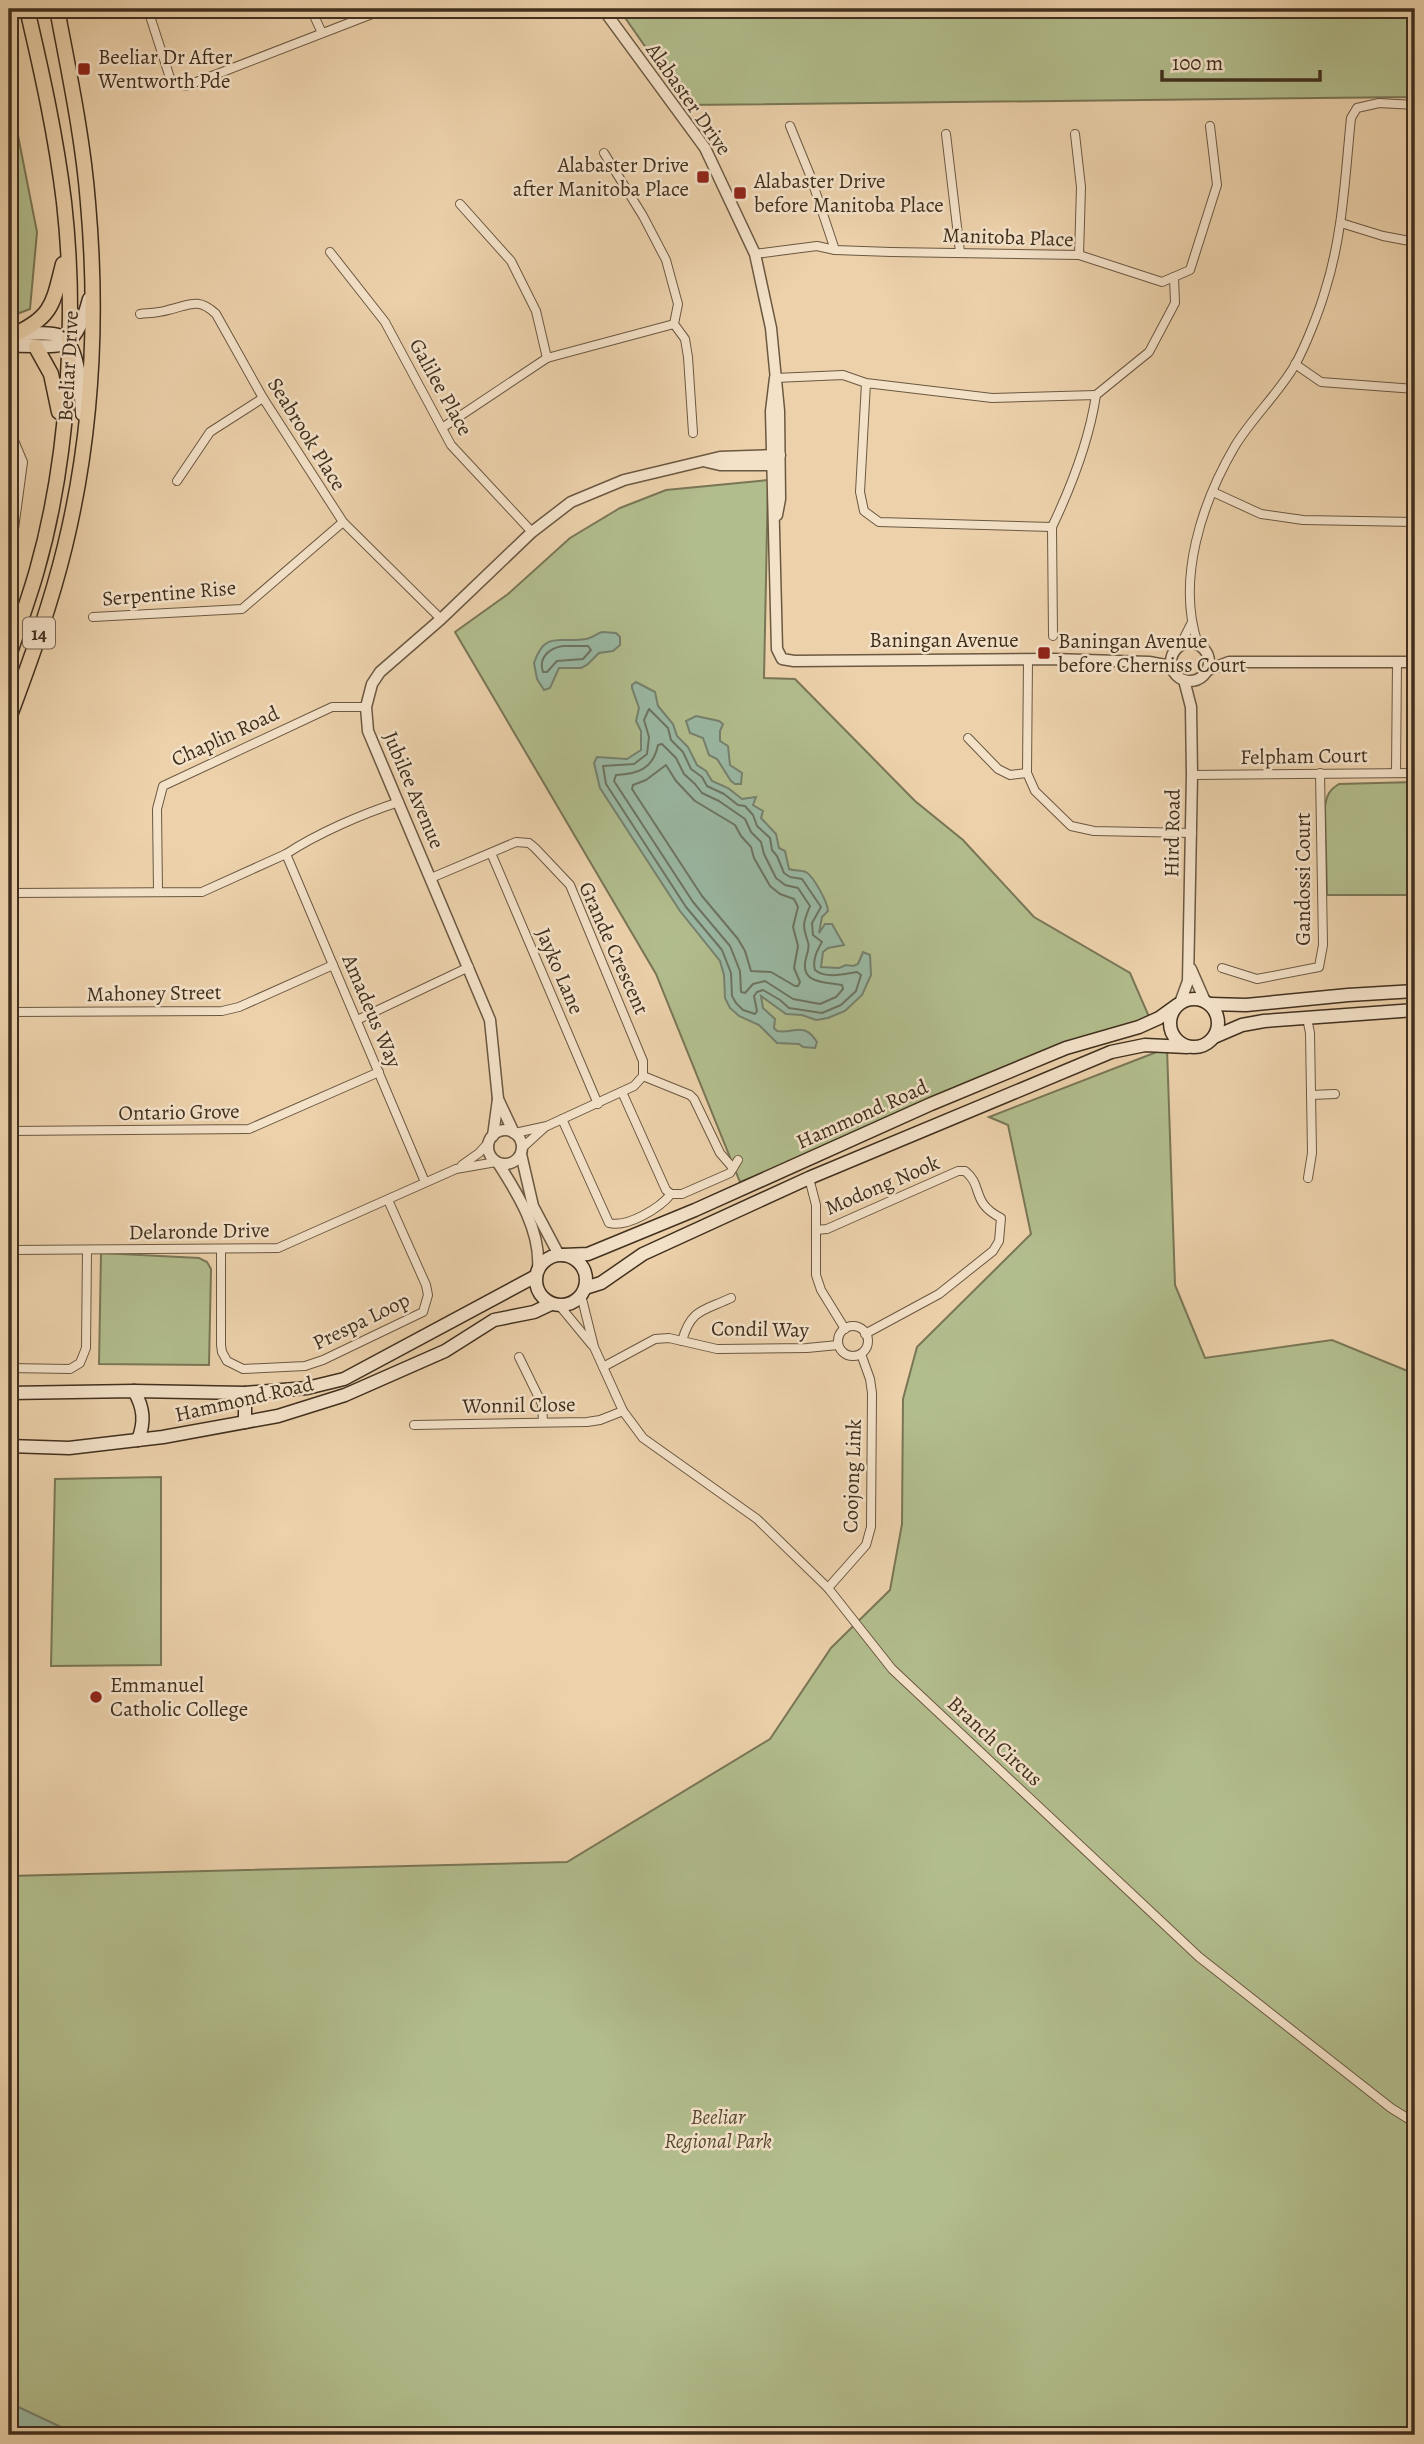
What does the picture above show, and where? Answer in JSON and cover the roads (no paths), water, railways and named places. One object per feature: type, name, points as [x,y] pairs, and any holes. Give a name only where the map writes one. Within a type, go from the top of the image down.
[{"type":"highway","name":"Beeliar Drive","points":[[9,656],[37,569],[51,505],[63,430],[69,343],[68,248],[64,204],[55,142],[27,9]]},
{"type":"highway","name":"Beeliar Drive","points":[[9,718],[58,573],[74,506],[91,362],[93,285],[85,177],[79,126],[57,9]]},
{"type":"highway","points":[[10,339],[34,326],[46,315],[68,248]]},
{"type":"highway","points":[[36,346],[51,374],[63,430]]},
{"type":"main road","points":[[10,339],[36,346],[55,347],[69,343],[85,313],[93,285]]},
{"type":"main road","points":[[10,339],[55,335],[69,343],[75,353],[84,439]]},
{"type":"main road","points":[[1415,991],[1246,1005],[1208,1003],[1192,998],[1179,1004],[1170,1021],[1170,1029],[1174,1037],[1187,1046],[1202,1046],[1214,1037],[1242,1025],[1264,1021],[1415,1010]]},
{"type":"main road","points":[[1208,1003],[1218,1017],[1214,1037]]},
{"type":"main road","name":"Hammond Road","points":[[561,1255],[588,1255],[1066,1048],[1139,1027],[1159,1018],[1179,1004]]},
{"type":"main road","name":"Hammond Road","points":[[583,1292],[643,1254],[808,1178],[1111,1052],[1145,1045],[1187,1046]]},
{"type":"main road","points":[[561,1255],[571,1257],[584,1270],[583,1292],[572,1303],[555,1304],[539,1293],[537,1273],[544,1262],[561,1255]]},
{"type":"main road","name":"Hammond Road","points":[[9,1393],[244,1393],[297,1389],[344,1379],[480,1308],[537,1273]]},
{"type":"main road","name":"Hammond Road","points":[[9,1446],[69,1448],[138,1440],[278,1416],[345,1395],[445,1351],[494,1321],[555,1304]]},
{"type":"main road","points":[[134,1391],[141,1403],[144,1424],[138,1440]]},
{"type":"main road","points":[[244,1393],[245,1422]]},
{"type":"street","points":[[311,9],[322,33]]},
{"type":"street","points":[[150,16],[171,81],[186,86],[385,9]]},
{"type":"street","name":"Alabaster Drive","points":[[603,9],[705,148],[755,254],[771,328],[775,378],[771,411],[776,460],[777,649],[782,659]]},
{"type":"street","points":[[1229,662],[1207,653],[1198,644],[1191,624],[1189,592],[1197,532],[1235,446],[1295,364],[1325,292],[1341,223],[1351,118],[1357,108],[1379,103],[1415,106]]},
{"type":"street","points":[[790,126],[835,250]]},
{"type":"street","points":[[775,378],[843,375],[866,383],[909,386],[992,398],[1096,395],[1149,352],[1175,303],[1174,277],[1190,270],[1217,185],[1210,126]]},
{"type":"street","points":[[946,134],[960,252]]},
{"type":"street","points":[[1075,134],[1081,187],[1079,255]]},
{"type":"street","points":[[604,153],[643,216],[666,260],[678,304],[674,324],[685,339],[688,357],[693,433]]},
{"type":"street","points":[[460,204],[511,261],[536,311],[547,358]]},
{"type":"street","points":[[1341,223],[1383,236],[1415,242]]},
{"type":"street","name":"Manitoba Place","points":[[755,254],[817,246],[835,250],[1079,255],[1163,282],[1174,277]]},
{"type":"street","name":"Galilee Place","points":[[330,252],[385,322],[451,445],[532,532]]},
{"type":"street","name":"Seabrook Place","points":[[140,314],[167,311],[193,303],[206,305],[216,314],[264,398],[343,522],[441,619]]},
{"type":"street","points":[[442,428],[547,358],[674,324]]},
{"type":"street","points":[[1295,364],[1321,382],[1415,389]]},
{"type":"street","points":[[866,383],[860,492],[864,511],[879,522],[1052,527]]},
{"type":"street","points":[[1053,636],[1052,527],[1069,490],[1087,439],[1096,395]]},
{"type":"street","points":[[177,481],[210,432],[264,398]]},
{"type":"street","points":[[9,437],[12,436],[23,462],[14,529]]},
{"type":"street","points":[[366,707],[372,684],[380,672],[441,619],[532,532],[571,502],[613,484],[655,471],[720,457],[776,460]]},
{"type":"street","points":[[1213,492],[1271,516],[1303,520],[1415,522]]},
{"type":"street","name":"Serpentine Rise","points":[[93,617],[242,609],[343,522]]},
{"type":"street","points":[[1191,624],[1172,660],[1178,677],[1184,680],[1198,679],[1208,670],[1229,662],[1415,662]]},
{"type":"street","points":[[1181,644],[1198,644]]},
{"type":"street","points":[[1207,653],[1208,670]]},
{"type":"street","name":"Baningan Avenue","points":[[782,659],[1172,660]]},
{"type":"street","points":[[1028,659],[1027,773],[1035,791],[1071,826],[1094,831],[1192,833]]},
{"type":"street","points":[[1396,773],[1397,662]]},
{"type":"street","name":"Hird Road","points":[[1191,707],[1198,679]]},
{"type":"street","name":"Hird Road","points":[[1179,1004],[1186,990],[1189,960],[1192,833],[1191,707],[1184,680]]},
{"type":"street","name":"Chaplin Road","points":[[158,892],[157,799],[167,782],[332,707],[366,707]]},
{"type":"street","name":"Jubilee Avenue","points":[[366,707],[368,731],[490,1020],[498,1099],[491,1139]]},
{"type":"street","points":[[968,738],[998,769],[1010,775],[1027,773]]},
{"type":"street","name":"Felpham Court","points":[[1192,775],[1415,773]]},
{"type":"street","name":"Gandossi Court","points":[[1222,968],[1257,979],[1319,967],[1323,945],[1320,774]]},
{"type":"street","points":[[9,893],[202,892],[399,802]]},
{"type":"street","name":"Grande Crescent","points":[[431,878],[516,842],[529,843],[570,886],[643,1061],[643,1076]]},
{"type":"street","name":"Jayko Lane","points":[[491,853],[598,1104]]},
{"type":"street","name":"Amadeus Way","points":[[286,854],[425,1182]]},
{"type":"street","name":"Hird Road","points":[[1189,960],[1195,980],[1208,1003]]},
{"type":"street","name":"Mahoney Street","points":[[9,1012],[222,1011],[239,1007],[333,965]]},
{"type":"street","points":[[357,1020],[469,967]]},
{"type":"street","points":[[1307,1018],[1310,1033],[1312,1153],[1308,1178]]},
{"type":"street","name":"Ontario Grove","points":[[9,1130],[249,1129],[379,1072]]},
{"type":"street","points":[[537,1273],[540,1255],[532,1229],[515,1189],[490,1154],[491,1139],[503,1130],[514,1133],[547,1126],[562,1119],[598,1104],[634,1086],[643,1076],[690,1095],[720,1153],[735,1164],[730,1172],[693,1190],[671,1194],[654,1210],[620,1224],[609,1223],[562,1119]]},
{"type":"street","points":[[622,1092],[666,1189],[671,1194]]},
{"type":"street","points":[[1311,1095],[1335,1094]]},
{"type":"street","name":"Jubilee Avenue","points":[[498,1099],[514,1133]]},
{"type":"street","points":[[497,1162],[510,1164],[547,1126]]},
{"type":"street","points":[[514,1133],[521,1141],[533,1206],[561,1255]]},
{"type":"street","name":"Delaronde Drive","points":[[9,1250],[221,1250],[284,1246],[456,1168],[479,1153],[491,1139]]},
{"type":"street","name":"Delaronde Drive","points":[[456,1168],[497,1162]]},
{"type":"street","name":"Modong Nook","points":[[816,1230],[827,1229],[958,1171],[971,1175],[981,1203],[1000,1218],[999,1241],[993,1251],[939,1294],[865,1334]]},
{"type":"street","points":[[808,1178],[816,1205],[816,1275],[821,1290],[845,1329]]},
{"type":"street","name":"Prespa Loop","points":[[221,1250],[223,1356],[243,1369],[305,1366],[423,1312],[428,1295],[426,1285],[388,1200]]},
{"type":"street","points":[[9,1368],[70,1368],[80,1363],[86,1348],[87,1250]]},
{"type":"street","name":"Branch Circus","points":[[583,1292],[594,1347],[623,1410],[643,1437],[757,1519],[828,1588],[892,1669],[1199,1957],[1391,2108],[1415,2123]]},
{"type":"street","name":"Condil Way","points":[[682,1341],[693,1315],[731,1298]]},
{"type":"street","name":"Branch Circus","points":[[555,1304],[594,1347]]},
{"type":"street","points":[[858,1328],[865,1334],[866,1347],[861,1354],[847,1355],[838,1345],[839,1336],[845,1329],[858,1328]]},
{"type":"street","name":"Condil Way","points":[[603,1367],[655,1339],[669,1338],[717,1349],[838,1345]]},
{"type":"street","name":"Coojong Link","points":[[828,1588],[866,1545],[871,1527],[872,1393],[861,1354]]},
{"type":"street","points":[[519,1357],[542,1404],[543,1422]]},
{"type":"street","name":"Wonnil Close","points":[[414,1425],[587,1422],[600,1420],[623,1410]]},
{"type":"water","points":[[602,632],[616,633],[620,637],[620,645],[613,651],[599,653],[581,668],[559,668],[550,688],[544,690],[537,679],[534,663],[543,646],[555,640],[586,639]]},
{"type":"water","points":[[636,682],[655,692],[658,706],[673,724],[677,736],[712,781],[728,788],[742,799],[756,797],[753,805],[763,811],[761,818],[776,834],[779,848],[785,851],[789,869],[806,872],[816,884],[828,911],[822,917],[819,933],[825,924],[832,924],[844,945],[828,948],[823,952],[821,967],[853,966],[858,964],[863,952],[870,955],[871,975],[862,995],[845,1011],[828,1018],[816,1020],[802,1015],[786,1014],[761,996],[763,1008],[775,1019],[774,1028],[777,1031],[808,1032],[817,1042],[815,1048],[777,1043],[759,1025],[739,1016],[730,1008],[725,998],[720,961],[680,911],[600,788],[594,763],[597,757],[627,759],[641,750],[641,731],[636,721],[639,708],[632,688]]},
{"type":"water","points":[[696,716],[723,724],[720,741],[728,746],[730,765],[742,773],[741,784],[731,781],[717,759],[709,755],[703,738],[690,733],[686,721]]},
{"type":"water","points":[[9,2404],[12,2404],[78,2435],[9,2435]]},
{"type":"place","name":"Beeliar Dr After Wentworth Pde","points":[[84,69]]},
{"type":"place","name":"Alabaster Drive after Manitoba Place","points":[[703,177]]},
{"type":"place","name":"Alabaster Drive before Manitoba Place","points":[[740,193]]},
{"type":"place","name":"Baningan Avenue before Cherniss Court","points":[[1044,653]]},
{"type":"place","name":"Emmanuel Catholic College","points":[[96,1697]]},
{"type":"park label","name":"Beeliar Regional Park","points":[[718,2129]]}]
